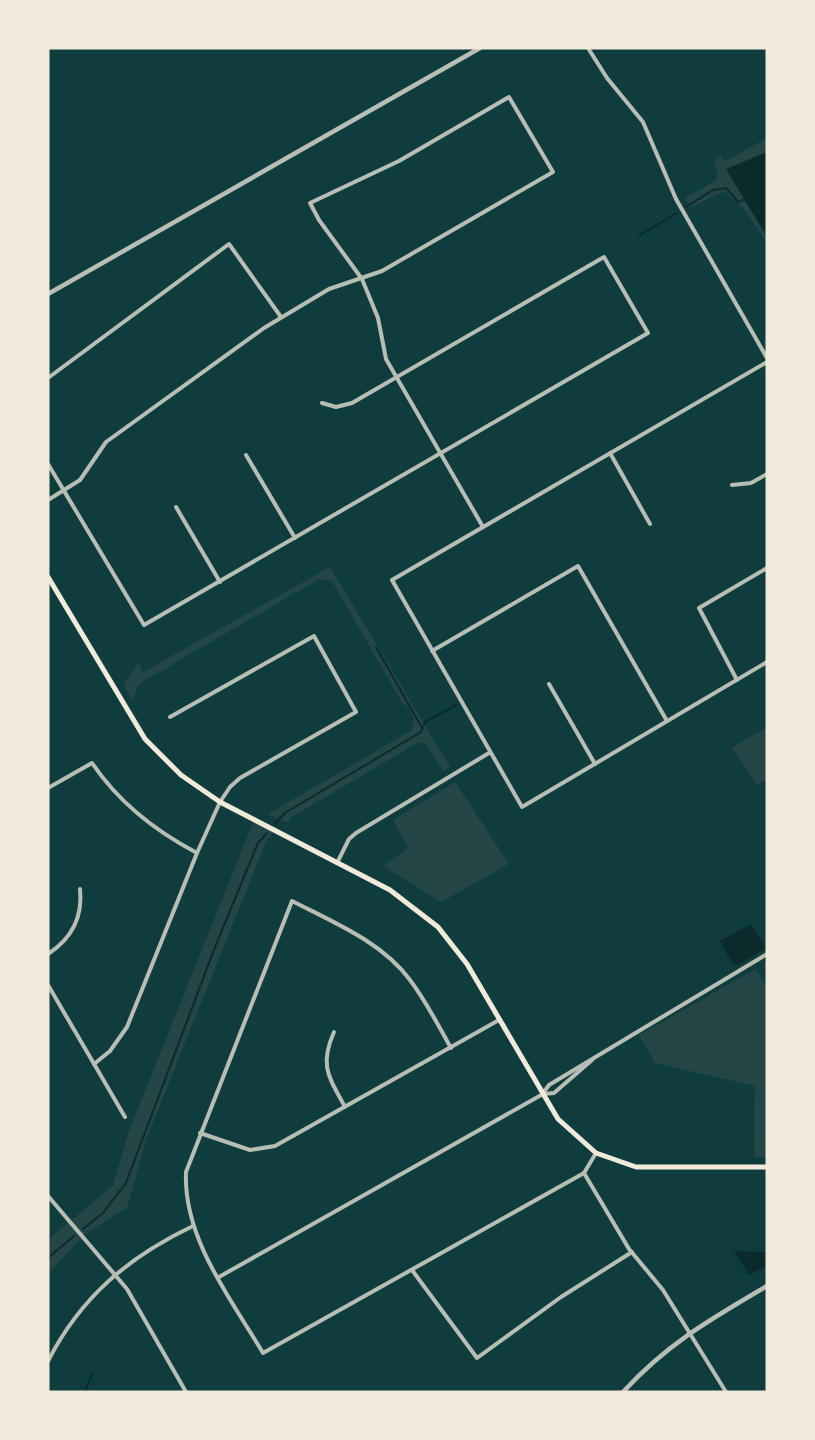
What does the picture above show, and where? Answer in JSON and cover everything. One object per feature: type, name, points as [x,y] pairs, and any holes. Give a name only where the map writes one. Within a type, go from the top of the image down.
[{"type":"main road","points":[[48,577],[145,739],[181,775],[220,802],[390,890],[438,927],[467,964],[543,1094],[567,1130],[596,1153],[636,1167],[767,1167]]},
{"type":"street","points":[[48,294],[480,48]]},
{"type":"street","points":[[588,48],[607,78],[643,122],[676,199],[767,360],[392,580],[489,753],[522,807],[767,662]]},
{"type":"street","points":[[48,500],[85,475],[106,442],[281,317],[328,289],[362,279],[382,270],[553,172],[509,97],[399,161],[310,203],[319,220],[362,279],[378,318],[386,359],[483,527]]},
{"type":"street","points":[[48,378],[229,244],[281,317]]},
{"type":"street","points":[[48,464],[144,625],[648,333],[604,257],[345,406],[322,403]]},
{"type":"street","points":[[610,453],[650,524]]},
{"type":"street","points":[[246,455],[295,538]]},
{"type":"street","points":[[732,485],[752,483],[767,474]]},
{"type":"street","points":[[176,507],[220,582]]},
{"type":"street","points":[[432,651],[578,566],[667,722]]},
{"type":"street","points":[[737,680],[699,608],[767,568]]},
{"type":"street","points":[[94,1064],[116,1043],[135,1012],[197,853],[220,802],[230,787],[240,778],[356,712],[314,636],[170,717]]},
{"type":"street","points":[[549,684],[595,764]]},
{"type":"street","points":[[337,862],[349,839],[356,832],[489,753]]},
{"type":"street","points":[[48,788],[92,764],[116,794],[139,815],[197,853]]},
{"type":"street","points":[[48,954],[70,936],[82,904],[80,889]]},
{"type":"street","points":[[451,1048],[410,980],[391,960],[365,940],[292,901],[186,1172],[186,1192],[193,1226],[219,1277],[263,1353],[584,1173],[596,1153]]},
{"type":"street","points":[[543,1094],[549,1085],[767,954]]},
{"type":"street","points":[[48,985],[125,1117]]},
{"type":"street","points":[[200,1133],[241,1149],[262,1150],[289,1139],[499,1020]]},
{"type":"street","points":[[334,1032],[327,1049],[325,1064],[345,1107]]},
{"type":"street","points":[[219,1277],[543,1094],[554,1093],[592,1060]]},
{"type":"street","points":[[584,1173],[632,1252],[663,1290],[726,1392]]},
{"type":"street","points":[[48,1197],[115,1274],[137,1306],[186,1392]]},
{"type":"street","points":[[48,1361],[61,1336],[84,1304],[115,1274],[165,1240],[193,1226]]},
{"type":"street","points":[[412,1270],[477,1358],[561,1296],[632,1252]]},
{"type":"street","points":[[623,1392],[651,1362],[689,1332],[767,1286]]},
{"type":"shaded area","points":[[767,138],[767,242],[745,210],[724,191],[690,208],[685,198],[715,181],[718,175],[714,162],[720,156],[725,161]]},
{"type":"shaded area","points":[[767,152],[767,237],[726,169]]},
{"type":"shaded area","points":[[330,567],[450,767],[443,771],[427,745],[419,742],[292,817],[288,823],[268,814],[412,730],[414,718],[406,704],[404,706],[332,581],[319,579],[139,684],[133,701],[124,685],[138,663],[143,672]]},
{"type":"shaded area","points":[[767,727],[767,779],[757,785],[732,748]]},
{"type":"shaded area","points":[[455,782],[509,864],[441,902],[383,866],[408,848],[393,820]]},
{"type":"shaded area","points":[[254,820],[274,830],[265,844],[146,1140],[127,1208],[85,1234],[48,1274],[48,1240],[113,1185],[129,1131]]},
{"type":"shaded area","points":[[751,924],[766,948],[737,966],[732,963],[720,941]]},
{"type":"shaded area","points":[[756,969],[767,987],[767,1157],[754,1157],[755,1086],[655,1063],[639,1035]]},
{"type":"shaded area","points":[[734,1251],[767,1252],[767,1266],[749,1275]]},
{"type":"waterway","points":[[686,207],[713,190],[726,188],[738,202],[746,199]]},
{"type":"waterway","points":[[640,235],[677,213]]},
{"type":"waterway","points":[[376,647],[422,728]]},
{"type":"waterway","points":[[275,824],[285,813],[421,732],[425,722],[456,705]]},
{"type":"waterway","points":[[83,1229],[103,1213],[126,1183],[215,947],[258,843],[267,833]]},
{"type":"waterway","points":[[48,1258],[74,1236]]},
{"type":"waterway","points":[[85,1392],[92,1374]]}]
